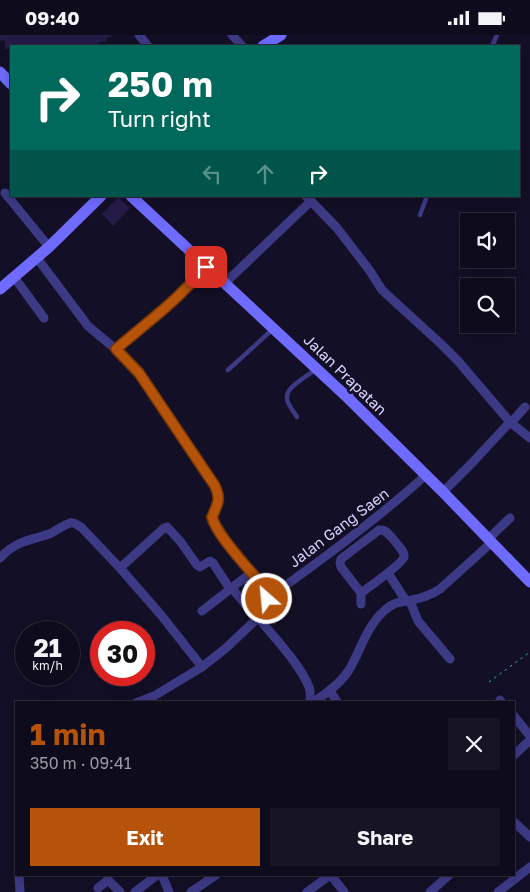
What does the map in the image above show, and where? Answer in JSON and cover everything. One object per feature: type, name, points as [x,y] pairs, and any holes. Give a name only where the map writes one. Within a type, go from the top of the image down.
[{"type":"main road","points":[[267,45],[281,35]]},
{"type":"main road","points":[[0,72],[10,83]]},
{"type":"main road","points":[[0,289],[50,247],[100,197]]},
{"type":"main road","name":"Jalan Prapatan","points":[[133,197],[348,398],[443,492],[530,583]]},
{"type":"street","points":[[139,35],[147,45]]},
{"type":"street","points":[[232,35],[241,45]]},
{"type":"street","points":[[5,193],[50,247]]},
{"type":"street","points":[[224,283],[309,199],[337,228],[382,290],[441,344],[458,361],[510,423],[530,438]]},
{"type":"street","points":[[37,258],[88,327],[116,349],[139,373],[215,486],[219,495],[212,517],[216,528],[267,594],[267,599],[260,616],[226,648],[157,699]]},
{"type":"street","points":[[116,349],[170,303],[206,267]]},
{"type":"street","points":[[14,277],[44,318]]},
{"type":"street","points":[[443,492],[525,407]]},
{"type":"street","name":"Jalan Gang Saen","points":[[267,599],[333,551],[397,501],[426,475]]},
{"type":"street","points":[[314,701],[330,691],[348,671],[365,636],[384,611],[398,602],[432,594],[440,589],[490,541],[510,518]]},
{"type":"street","points":[[0,558],[9,549],[18,544],[49,534],[70,523],[75,523],[120,568],[161,615],[202,667]]},
{"type":"street","points":[[120,568],[167,527],[180,541],[197,565],[200,567],[210,561],[213,563],[231,589],[260,616],[261,621],[289,656],[305,680],[309,688],[311,701]]},
{"type":"street","points":[[360,593],[388,573],[404,557],[403,552],[387,532],[382,530],[378,530],[341,559],[340,567],[360,593],[361,604]]},
{"type":"street","points":[[202,611],[251,573]]},
{"type":"street","points":[[388,573],[408,601],[418,621],[450,659]]},
{"type":"street","points":[[330,691],[337,701]]},
{"type":"street","points":[[515,716],[530,736]]},
{"type":"street","points":[[515,754],[530,740]]},
{"type":"street","points":[[515,823],[530,837]]},
{"type":"street","points":[[498,892],[529,870]]},
{"type":"street","points":[[19,876],[20,892]]},
{"type":"street","points":[[135,892],[156,876]]},
{"type":"street","points":[[162,876],[169,892]]},
{"type":"street","points":[[191,892],[215,876]]},
{"type":"street","points":[[307,892],[330,876]]},
{"type":"street","points":[[332,876],[344,892]]},
{"type":"street","points":[[430,892],[448,876]]},
{"type":"street","points":[[98,889],[111,878],[120,892]]},
{"type":"lane","points":[[420,215],[427,197]]},
{"type":"lane","points":[[228,370],[274,328]]},
{"type":"lane","points":[[297,417],[288,403],[287,392],[317,368]]},
{"type":"lane","points":[[348,398],[360,385]]},
{"type":"path","points":[[489,682],[530,652]]},
{"type":"building","points":[[0,35],[111,35],[112,37],[107,37],[106,42],[99,42],[99,45],[10,45],[10,49],[5,49],[5,40],[0,41]]},
{"type":"building","points":[[118,197],[130,208],[113,226],[102,214]]},
{"type":"route","points":[[206,267],[170,303],[116,349],[139,373],[215,486],[219,495],[212,517],[216,528],[260,583],[267,594],[267,599]]}]
